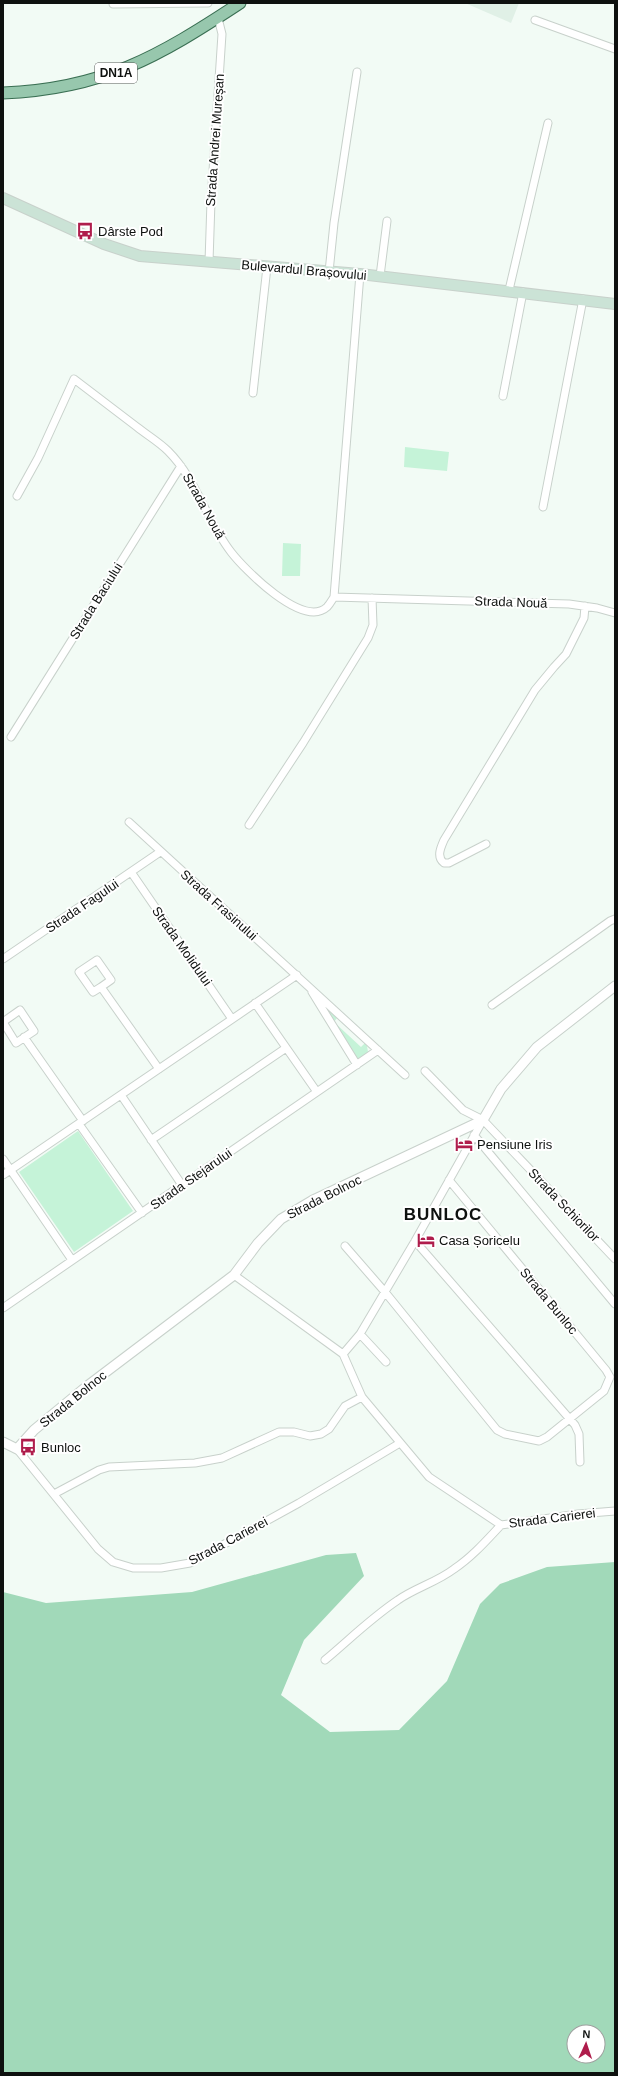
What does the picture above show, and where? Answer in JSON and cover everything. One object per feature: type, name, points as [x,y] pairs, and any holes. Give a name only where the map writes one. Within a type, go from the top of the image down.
[{"type":"main road","name":"DN1A","points":[[3,93],[58,89],[112,75],[161,52],[218,18],[237,3]]},
{"type":"main road","name":"Bulevardul Brașovului","points":[[3,198],[121,251],[152,258],[360,274],[509,290],[615,304]]},
{"type":"street","points":[[113,4],[208,3]]},
{"type":"street","name":"Strada Andrei Mureșan","points":[[209,262],[211,200],[222,34],[218,18]]},
{"type":"street","points":[[535,20],[615,49]]},
{"type":"street","points":[[329,272],[334,223],[357,72]]},
{"type":"street","points":[[509,290],[548,123]]},
{"type":"street","points":[[380,276],[387,221]]},
{"type":"street","points":[[253,393],[267,267]]},
{"type":"street","points":[[334,597],[360,274]]},
{"type":"street","points":[[503,396],[523,292]]},
{"type":"street","points":[[543,507],[583,299]]},
{"type":"street","name":"Strada Nouă","points":[[17,496],[38,458],[74,379],[167,450],[181,466],[196,490],[216,530],[231,552],[276,596],[296,607],[308,611],[318,610],[326,607],[334,597],[584,606],[615,614]]},
{"type":"street","name":"Strada Baciului","points":[[11,737],[181,466]]},
{"type":"street","points":[[249,825],[323,711],[368,638],[372,625],[372,598]]},
{"type":"street","points":[[486,844],[449,863],[444,863],[441,861],[440,854],[444,840],[535,690],[566,654],[584,618],[584,606]]},
{"type":"street","name":"Strada Frasinului","points":[[129,822],[160,852],[310,986],[406,1075]]},
{"type":"street","name":"Strada Fagului","points":[[3,959],[160,852]]},
{"type":"street","name":"Strada Molidului","points":[[131,872],[232,1019]]},
{"type":"street","points":[[492,1005],[610,921],[615,919]]},
{"type":"street","points":[[97,960],[111,980],[101,987],[93,992],[79,972],[97,960]]},
{"type":"street","points":[[3,1175],[297,975]]},
{"type":"street","name":"Strada Frasinului","points":[[310,986],[357,1065]]},
{"type":"street","points":[[234,1275],[343,1354],[360,1334],[415,1241],[501,1089],[537,1047],[615,986]]},
{"type":"street","points":[[101,987],[159,1069]]},
{"type":"street","points":[[255,1003],[317,1092]]},
{"type":"street","points":[[20,1010],[34,1031],[24,1038],[16,1043],[3,1022],[20,1010]]},
{"type":"street","points":[[24,1038],[142,1213]]},
{"type":"street","points":[[151,1140],[286,1048]]},
{"type":"street","name":"Strada Stejarului","points":[[3,1308],[378,1050]]},
{"type":"street","name":"Strada Schiorilor","points":[[425,1071],[463,1110],[483,1120],[615,1259]]},
{"type":"street","points":[[121,1095],[182,1185]]},
{"type":"street","name":"Strada Bolnoc","points":[[18,1449],[34,1430],[86,1387],[234,1275],[258,1243],[281,1219],[313,1200],[483,1120]]},
{"type":"street","name":"Strada Schiorilor","points":[[474,1135],[615,1304]]},
{"type":"street","points":[[3,1159],[72,1260]]},
{"type":"street","name":"Strada Bunloc","points":[[385,1292],[497,1430],[505,1434],[539,1441],[570,1419],[604,1391],[610,1378],[606,1370],[449,1180]]},
{"type":"street","points":[[415,1241],[575,1425],[579,1434],[580,1462]]},
{"type":"street","points":[[344,1246],[385,1292]]},
{"type":"street","points":[[360,1334],[386,1362]]},
{"type":"street","name":"Strada Carierei","points":[[343,1354],[362,1397],[429,1477],[501,1525],[578,1514],[615,1511]]},
{"type":"street","points":[[54,1494],[99,1470],[109,1467],[195,1462],[222,1458],[279,1432],[294,1432],[310,1436],[321,1434],[329,1429],[345,1406],[362,1397]]},
{"type":"street","points":[[3,1442],[18,1449]]},
{"type":"street","name":"Strada Carierei","points":[[18,1449],[98,1549],[113,1562],[140,1569],[172,1567],[197,1560],[350,1474],[400,1443]]},
{"type":"street","points":[[325,1660],[372,1618],[399,1599],[454,1570],[479,1549],[501,1525]]},
{"type":"shaded area","points":[[465,3],[519,3],[511,23]]},
{"type":"green space","points":[[405,447],[449,452],[447,471],[404,467]]},
{"type":"green space","points":[[283,543],[301,544],[300,576],[282,576]]},
{"type":"green space","points":[[329,1010],[337,1018],[334,1022],[361,1047],[365,1043],[367,1046],[368,1052],[360,1059],[357,1059],[326,1012]]},
{"type":"green space","points":[[78,1131],[133,1211],[74,1252],[19,1172]]},
{"type":"green space","points":[[356,1553],[364,1576],[304,1640],[281,1695],[330,1732],[399,1730],[447,1681],[480,1604],[500,1584],[547,1567],[615,1562],[615,2073],[3,2073],[3,1592],[46,1603],[192,1592],[326,1555]]},
{"type":"place","name":"Dârste Pod","points":[[85,231]]},
{"type":"place","name":"Pensiune Iris","points":[[464,1144]]},
{"type":"place","name":"Casa Șoricelu","points":[[426,1240]]},
{"type":"place","name":"Bunloc","points":[[28,1447]]},
{"type":"district","name":"BUNLOC","points":[[443,1214]]}]
